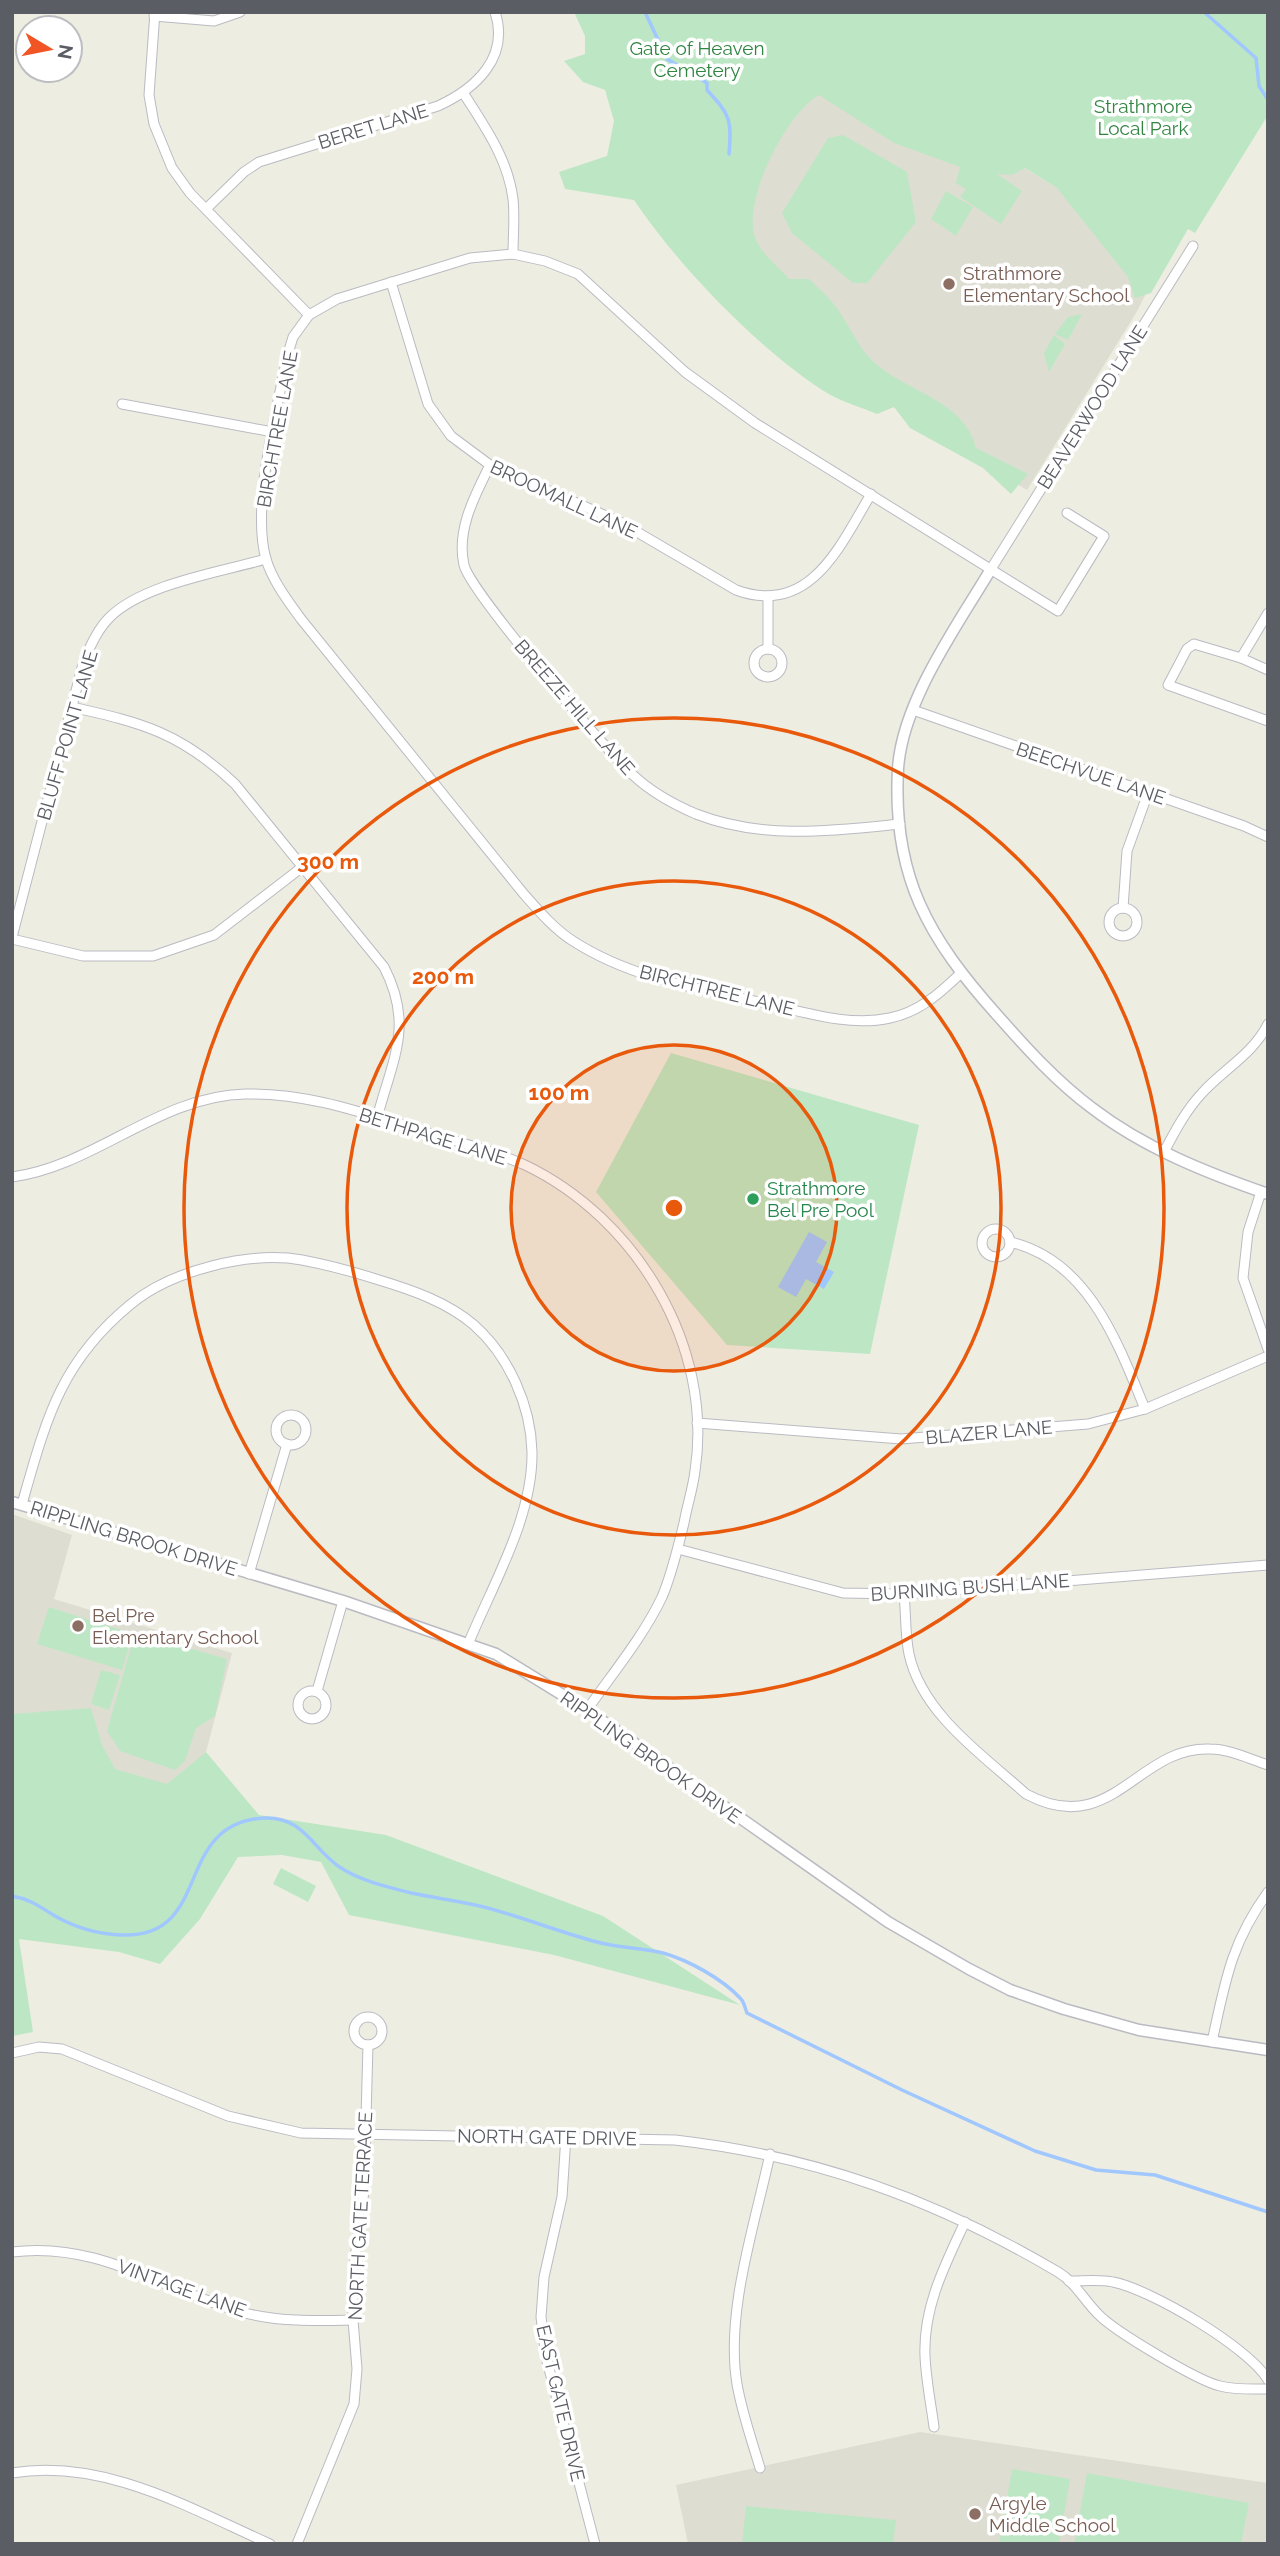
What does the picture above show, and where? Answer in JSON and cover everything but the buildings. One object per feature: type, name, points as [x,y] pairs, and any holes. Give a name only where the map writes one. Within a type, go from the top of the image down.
[{"type":"street","points":[[240,12],[214,21],[154,14],[149,94],[154,124],[172,167],[206,209],[309,316]]},
{"type":"street","name":"BERET LANE","points":[[206,209],[244,172],[259,162],[438,106],[464,94],[481,79],[490,64],[498,37],[495,12]]},
{"type":"street","points":[[464,94],[495,144],[507,173],[513,199],[513,254]]},
{"type":"street","name":"BEAVERWOOD LANE","points":[[1193,246],[990,569],[931,670],[913,710],[898,768],[900,824],[905,863],[919,908],[960,974],[1037,1060],[1093,1109],[1164,1152],[1264,1193]]},
{"type":"street","name":"BIRCHTREE LANE","points":[[960,974],[929,1002],[911,1012],[861,1022],[671,982],[616,964],[572,940],[523,894],[301,619],[282,591],[266,559],[261,512],[287,356],[293,337],[309,316],[337,299],[470,258],[513,254],[545,261],[578,274],[685,372],[755,423],[990,569]]},
{"type":"street","name":"BROOMALL LANE","points":[[391,282],[428,404],[451,436],[490,465],[620,522],[736,590],[754,597],[768,597]]},
{"type":"street","points":[[122,404],[274,432]]},
{"type":"street","name":"BREEZE HILL LANE","points":[[490,465],[472,499],[462,540],[464,568],[482,596],[592,731],[635,777],[696,813],[771,832],[790,833],[900,824]]},
{"type":"street","points":[[768,649],[768,597],[795,591],[818,575],[836,552],[871,494]]},
{"type":"street","name":"BEAVERWOOD LANE","points":[[990,569],[1058,611],[1104,536],[1067,513]]},
{"type":"street","name":"BLUFF POINT LANE","points":[[12,938],[84,660],[94,638],[110,617],[158,590],[266,559]]},
{"type":"street","points":[[1241,659],[1268,613]]},
{"type":"street","points":[[1268,670],[1194,644],[1187,649],[1168,685],[1268,720]]},
{"type":"street","points":[[72,707],[132,720],[166,733],[199,752],[235,784],[384,967],[397,993],[399,1034],[377,1118]]},
{"type":"street","name":"BEECHVUE LANE","points":[[913,710],[1244,826],[1268,837]]},
{"type":"street","points":[[1123,908],[1128,851],[1148,793]]},
{"type":"street","points":[[12,938],[83,956],[116,959],[153,956],[214,936],[301,867]]},
{"type":"street","points":[[1164,1152],[1180,1122],[1203,1091],[1245,1056],[1268,1024]]},
{"type":"street","name":"BETHPAGE LANE","points":[[12,1177],[65,1162],[131,1128],[211,1098],[243,1094],[297,1096],[494,1152],[527,1166],[574,1195],[610,1224],[646,1268],[674,1319],[690,1371],[697,1423],[696,1470],[678,1549],[662,1595],[646,1626],[587,1710]]},
{"type":"street","points":[[1264,1193],[1248,1232],[1243,1278],[1268,1349]]},
{"type":"street","points":[[1010,1242],[1024,1245],[1053,1262],[1094,1302],[1115,1335],[1145,1409]]},
{"type":"street","points":[[17,1503],[46,1421],[77,1360],[132,1302],[160,1285],[225,1263],[299,1259],[406,1288],[444,1305],[474,1325],[496,1349],[514,1378],[530,1426],[529,1484],[516,1529],[468,1642]]},
{"type":"street","name":"BLAZER LANE","points":[[697,1423],[901,1439],[1088,1424],[1145,1409],[1268,1356]]},
{"type":"street","points":[[249,1574],[287,1444]]},
{"type":"street","name":"RIPPLING BROOK DRIVE","points":[[17,1503],[343,1601],[468,1642],[496,1654],[587,1710],[888,1922],[969,1969],[1010,1990],[1064,2009],[1139,2030],[1268,2050]]},
{"type":"street","name":"BURNING BUSH LANE","points":[[678,1549],[844,1593],[904,1594],[1268,1565]]},
{"type":"street","points":[[904,1594],[909,1654],[922,1688],[946,1720],[1026,1794],[1041,1802],[1059,1808],[1076,1807],[1105,1799],[1164,1762],[1182,1754],[1209,1749],[1268,1765]]},
{"type":"street","points":[[317,1691],[343,1601]]},
{"type":"street","points":[[1212,2042],[1232,1954],[1250,1916],[1268,1892]]},
{"type":"street","name":"NORTH GATE TERRACE","points":[[297,2544],[354,2404],[357,2369],[352,2320],[353,2273],[364,2191],[369,2045]]},
{"type":"street","name":"NORTH GATE DRIVE","points":[[12,2053],[39,2048],[62,2049],[261,2126],[301,2133],[675,2140],[770,2154],[878,2184],[965,2222],[1069,2281],[1098,2314],[1119,2332],[1217,2385],[1268,2389]]},
{"type":"street","name":"EAST GATE DRIVE","points":[[566,2136],[562,2197],[544,2277],[541,2317],[546,2357],[595,2544]]},
{"type":"street","points":[[760,2468],[737,2383],[736,2336],[742,2285],[770,2154]]},
{"type":"street","points":[[934,2427],[925,2356],[926,2328],[934,2289],[965,2222]]},
{"type":"street","name":"VINTAGE LANE","points":[[12,2252],[42,2249],[71,2251],[125,2267],[243,2313],[299,2321],[352,2320]]},
{"type":"street","name":"NORTH GATE DRIVE","points":[[1069,2281],[1113,2281],[1152,2296],[1246,2354],[1268,2380]]},
{"type":"street","points":[[12,2473],[34,2469],[89,2472],[152,2491],[271,2544]]},
{"type":"shaded area","name":"Strathmore Elementary School","points":[[819,86],[989,146],[1166,255],[1136,313],[1027,490],[765,327],[705,192]]},
{"type":"shaded area","name":"Bel Pre Elementary School","points":[[12,1514],[72,1535],[54,1599],[232,1653],[206,1752],[184,1789],[12,1766]]},
{"type":"shaded area","name":"Argyle Middle School","points":[[920,2432],[1268,2483],[1268,2544],[688,2544],[676,2485]]},
{"type":"green space","points":[[574,12],[1268,12],[1268,115],[1195,233],[1188,229],[1151,293],[1135,298],[1128,277],[1057,188],[1025,168],[1012,175],[997,174],[1022,191],[1001,224],[960,197],[966,189],[956,183],[960,167],[894,143],[819,95],[806,105],[780,140],[768,162],[754,207],[753,226],[760,247],[789,279],[809,279],[823,293],[837,308],[863,350],[881,368],[930,396],[959,417],[976,448],[1028,474],[1011,494],[983,468],[910,428],[894,407],[877,414],[833,396],[774,354],[697,279],[652,226],[634,200],[565,189],[559,172],[607,156],[614,121],[605,90],[583,82],[564,61],[585,54],[585,36]]},
{"type":"green space","points":[[843,135],[907,172],[916,222],[867,283],[853,283],[792,233],[782,213],[828,138]]},
{"type":"green space","points":[[946,191],[973,207],[956,236],[931,219]]},
{"type":"green space","points":[[1082,314],[1068,340],[1055,334],[1068,317]]},
{"type":"green space","points":[[1054,335],[1065,344],[1049,372],[1044,353]]},
{"type":"green space","name":"Strathmore Bel Pre Pool","points":[[671,1053],[919,1125],[870,1354],[727,1345],[596,1192]]},
{"type":"green space","points":[[49,1607],[133,1634],[122,1670],[37,1644]]},
{"type":"green space","points":[[135,1633],[227,1659],[215,1716],[196,1728],[185,1761],[175,1770],[120,1751],[107,1731]]},
{"type":"green space","points":[[101,1670],[120,1675],[109,1710],[91,1704]]},
{"type":"green space","points":[[91,1708],[102,1745],[115,1769],[167,1784],[206,1752],[259,1815],[386,1835],[603,1916],[740,2005],[554,1955],[349,1915],[321,1862],[282,1855],[238,1857],[200,1919],[160,1964],[119,1952],[19,1939],[33,2032],[13,2036],[12,1714]]},
{"type":"green space","points":[[281,1868],[316,1886],[308,1902],[273,1884]]},
{"type":"green space","points":[[1012,2469],[1070,2479],[1059,2544],[999,2544]]},
{"type":"green space","points":[[1087,2473],[1249,2503],[1241,2544],[1074,2544]]},
{"type":"green space","points":[[746,2506],[896,2520],[893,2544],[742,2544]]},
{"type":"water","points":[[809,1232],[827,1242],[816,1262],[834,1272],[824,1289],[806,1279],[796,1297],[778,1287]]},
{"type":"waterway","points":[[645,12],[667,59],[707,83],[707,90],[725,112],[730,133],[729,154]]},
{"type":"waterway","points":[[1204,12],[1256,58],[1259,86],[1268,100]]},
{"type":"waterway","points":[[12,1896],[30,1901],[63,1920],[89,1930],[126,1935],[153,1930],[171,1917],[184,1899],[203,1857],[216,1838],[236,1824],[264,1818],[278,1819],[299,1828],[331,1861],[366,1880],[411,1893],[484,1907],[601,1943],[655,1951],[683,1960],[705,1971],[734,1992],[742,2000],[747,2013],[902,2090],[1035,2151],[1096,2170],[1155,2175],[1268,2212]]},
{"type":"place","name":"Strathmore Elementary School","points":[[949,284]]},
{"type":"place","name":"Strathmore Bel Pre Pool","points":[[753,1199]]},
{"type":"place","name":"Bel Pre Elementary School","points":[[78,1626]]},
{"type":"place","name":"Argyle Middle School","points":[[975,2514]]},
{"type":"park label","name":"Gate of Heaven Cemetery","points":[[697,59]]},
{"type":"park label","name":"Strathmore Local Park","points":[[1143,117]]}]
